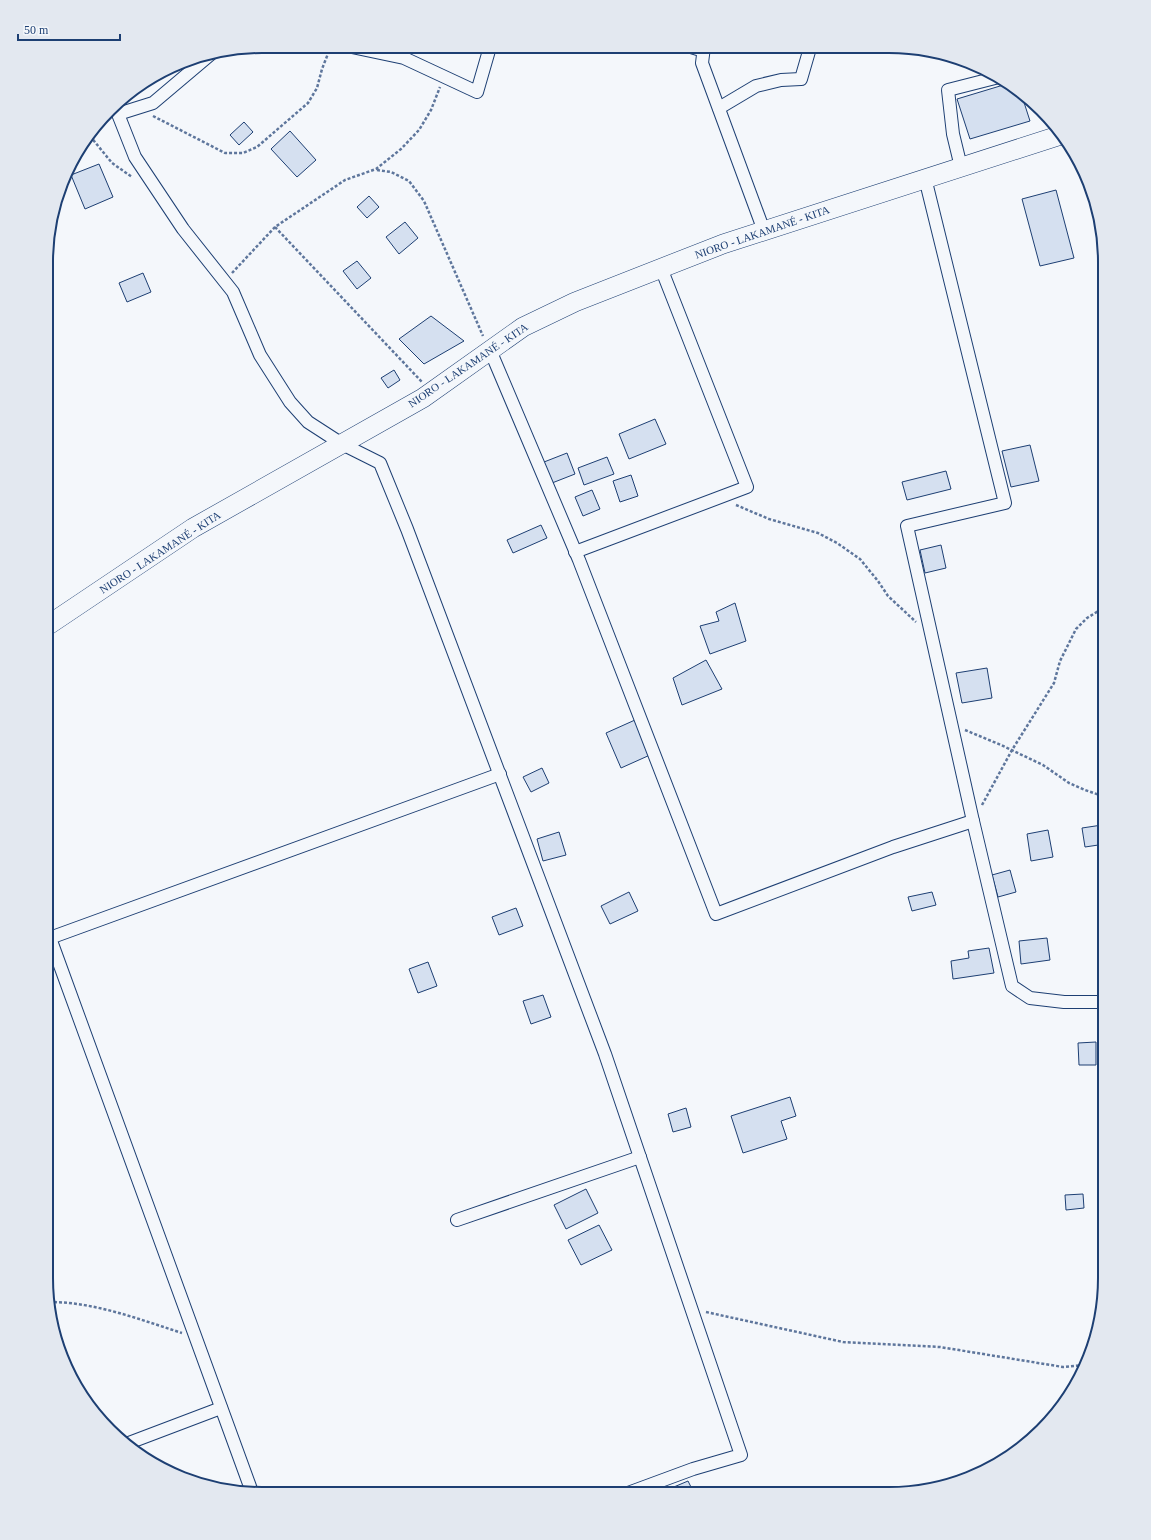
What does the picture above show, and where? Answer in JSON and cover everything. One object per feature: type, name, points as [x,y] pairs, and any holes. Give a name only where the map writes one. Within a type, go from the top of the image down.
[{"type":"main road","name":"NIORO - LAKAMANÉ - KITA","points":[[53,622],[193,528],[432,392],[523,327],[568,305],[723,244],[1056,137]]},
{"type":"street","points":[[380,53],[404,58],[477,92],[488,53]]},
{"type":"street","points":[[703,53],[702,63],[764,231]]},
{"type":"street","points":[[719,108],[756,86],[781,80],[801,79],[809,53]]},
{"type":"street","points":[[118,114],[153,103],[202,62]]},
{"type":"street","points":[[961,167],[953,134],[948,90],[990,79]]},
{"type":"street","points":[[118,110],[118,114],[135,157],[183,229],[233,292],[260,355],[290,402],[308,422],[342,444],[380,463],[407,529],[605,1054],[741,1455],[693,1469],[644,1487]]},
{"type":"street","points":[[926,178],[1005,503],[907,526],[973,821],[1012,986],[1030,998],[1064,1002],[1098,1002]]},
{"type":"street","points":[[575,552],[747,487],[661,268]]},
{"type":"street","points":[[490,350],[575,552],[716,914],[892,847],[973,821]]},
{"type":"street","points":[[53,937],[500,774]]},
{"type":"street","points":[[53,953],[250,1487]]},
{"type":"street","points":[[458,1220],[640,1157]]},
{"type":"street","points":[[132,1442],[221,1408]]},
{"type":"path","points":[[137,108],[225,153],[244,153],[257,147],[308,103],[317,88],[328,53]]},
{"type":"path","points":[[224,281],[275,227],[346,180],[376,169],[401,149],[419,130],[431,110],[444,77]]},
{"type":"path","points":[[93,139],[112,163],[137,180]]},
{"type":"path","points":[[376,169],[391,172],[409,181],[424,201],[490,350]]},
{"type":"path","points":[[275,227],[432,392]]},
{"type":"path","points":[[719,498],[769,519],[818,533],[838,543],[860,559],[888,596],[932,636]]},
{"type":"path","points":[[973,821],[1012,750],[1054,683],[1060,661],[1076,629],[1087,618],[1098,611]]},
{"type":"path","points":[[952,724],[1012,750],[1043,765],[1074,785],[1098,794]]},
{"type":"path","points":[[55,1302],[109,1309],[195,1338]]},
{"type":"path","points":[[692,1309],[843,1342],[940,1347],[1063,1367],[1079,1365]]},
{"type":"building","points":[[1001,86],[1024,103],[1030,121],[970,139],[957,99]]},
{"type":"building","points":[[244,122],[253,132],[239,145],[230,135]]},
{"type":"building","points":[[290,131],[316,160],[297,177],[271,149]]},
{"type":"building","points":[[99,164],[113,197],[85,209],[72,177],[73,174]]},
{"type":"building","points":[[1056,190],[1074,258],[1040,266],[1022,199]]},
{"type":"building","points":[[369,196],[379,207],[367,218],[357,207]]},
{"type":"building","points":[[405,222],[418,238],[399,254],[386,237]]},
{"type":"building","points":[[357,261],[371,278],[357,289],[343,271]]},
{"type":"building","points":[[143,273],[151,292],[127,302],[119,283]]},
{"type":"building","points":[[431,316],[464,341],[424,364],[399,339]]},
{"type":"building","points":[[394,370],[400,380],[388,388],[381,378]]},
{"type":"building","points":[[655,419],[666,444],[629,459],[619,434]]},
{"type":"building","points":[[1030,445],[1039,481],[1011,487],[1002,451]]},
{"type":"building","points":[[567,453],[575,474],[552,483],[544,462]]},
{"type":"building","points":[[607,457],[614,474],[584,485],[578,468]]},
{"type":"building","points":[[946,471],[951,489],[907,500],[902,482]]},
{"type":"building","points":[[631,475],[638,496],[620,502],[613,481]]},
{"type":"building","points":[[592,490],[600,509],[583,516],[575,497]]},
{"type":"building","points":[[541,525],[547,538],[513,553],[507,540]]},
{"type":"building","points":[[941,545],[946,568],[925,573],[920,550]]},
{"type":"building","points":[[735,603],[746,641],[710,654],[700,626],[719,621],[716,612]]},
{"type":"building","points":[[706,660],[722,689],[682,705],[673,678]]},
{"type":"building","points":[[987,668],[992,698],[962,703],[956,673]]},
{"type":"building","points":[[635,720],[650,755],[621,768],[606,733]]},
{"type":"building","points":[[542,768],[549,783],[531,792],[523,777]]},
{"type":"building","points":[[1098,826],[1098,845],[1085,847],[1082,828]]},
{"type":"building","points":[[1048,830],[1053,857],[1031,861],[1027,834]]},
{"type":"building","points":[[559,832],[566,855],[543,861],[537,839]]},
{"type":"building","points":[[1010,870],[1016,892],[998,897],[992,875]]},
{"type":"building","points":[[629,892],[638,911],[610,924],[601,906]]},
{"type":"building","points":[[932,892],[936,905],[912,911],[908,897]]},
{"type":"building","points":[[516,908],[523,926],[499,935],[492,917]]},
{"type":"building","points":[[1047,938],[1050,960],[1021,964],[1019,941]]},
{"type":"building","points":[[989,948],[994,973],[953,979],[951,961],[969,958],[968,951]]},
{"type":"building","points":[[428,962],[437,986],[418,993],[409,969]]},
{"type":"building","points":[[543,995],[551,1017],[531,1024],[523,1001]]},
{"type":"building","points":[[1096,1042],[1096,1065],[1079,1065],[1078,1043]]},
{"type":"building","points":[[790,1097],[796,1116],[781,1121],[787,1139],[743,1153],[731,1116]]},
{"type":"building","points":[[686,1108],[691,1127],[673,1132],[668,1114]]},
{"type":"building","points":[[586,1189],[598,1213],[566,1229],[554,1205]]},
{"type":"building","points":[[1083,1194],[1084,1208],[1066,1210],[1065,1195]]},
{"type":"building","points":[[599,1225],[612,1250],[581,1265],[568,1240]]},
{"type":"building","points":[[688,1481],[691,1487],[674,1487]]}]
